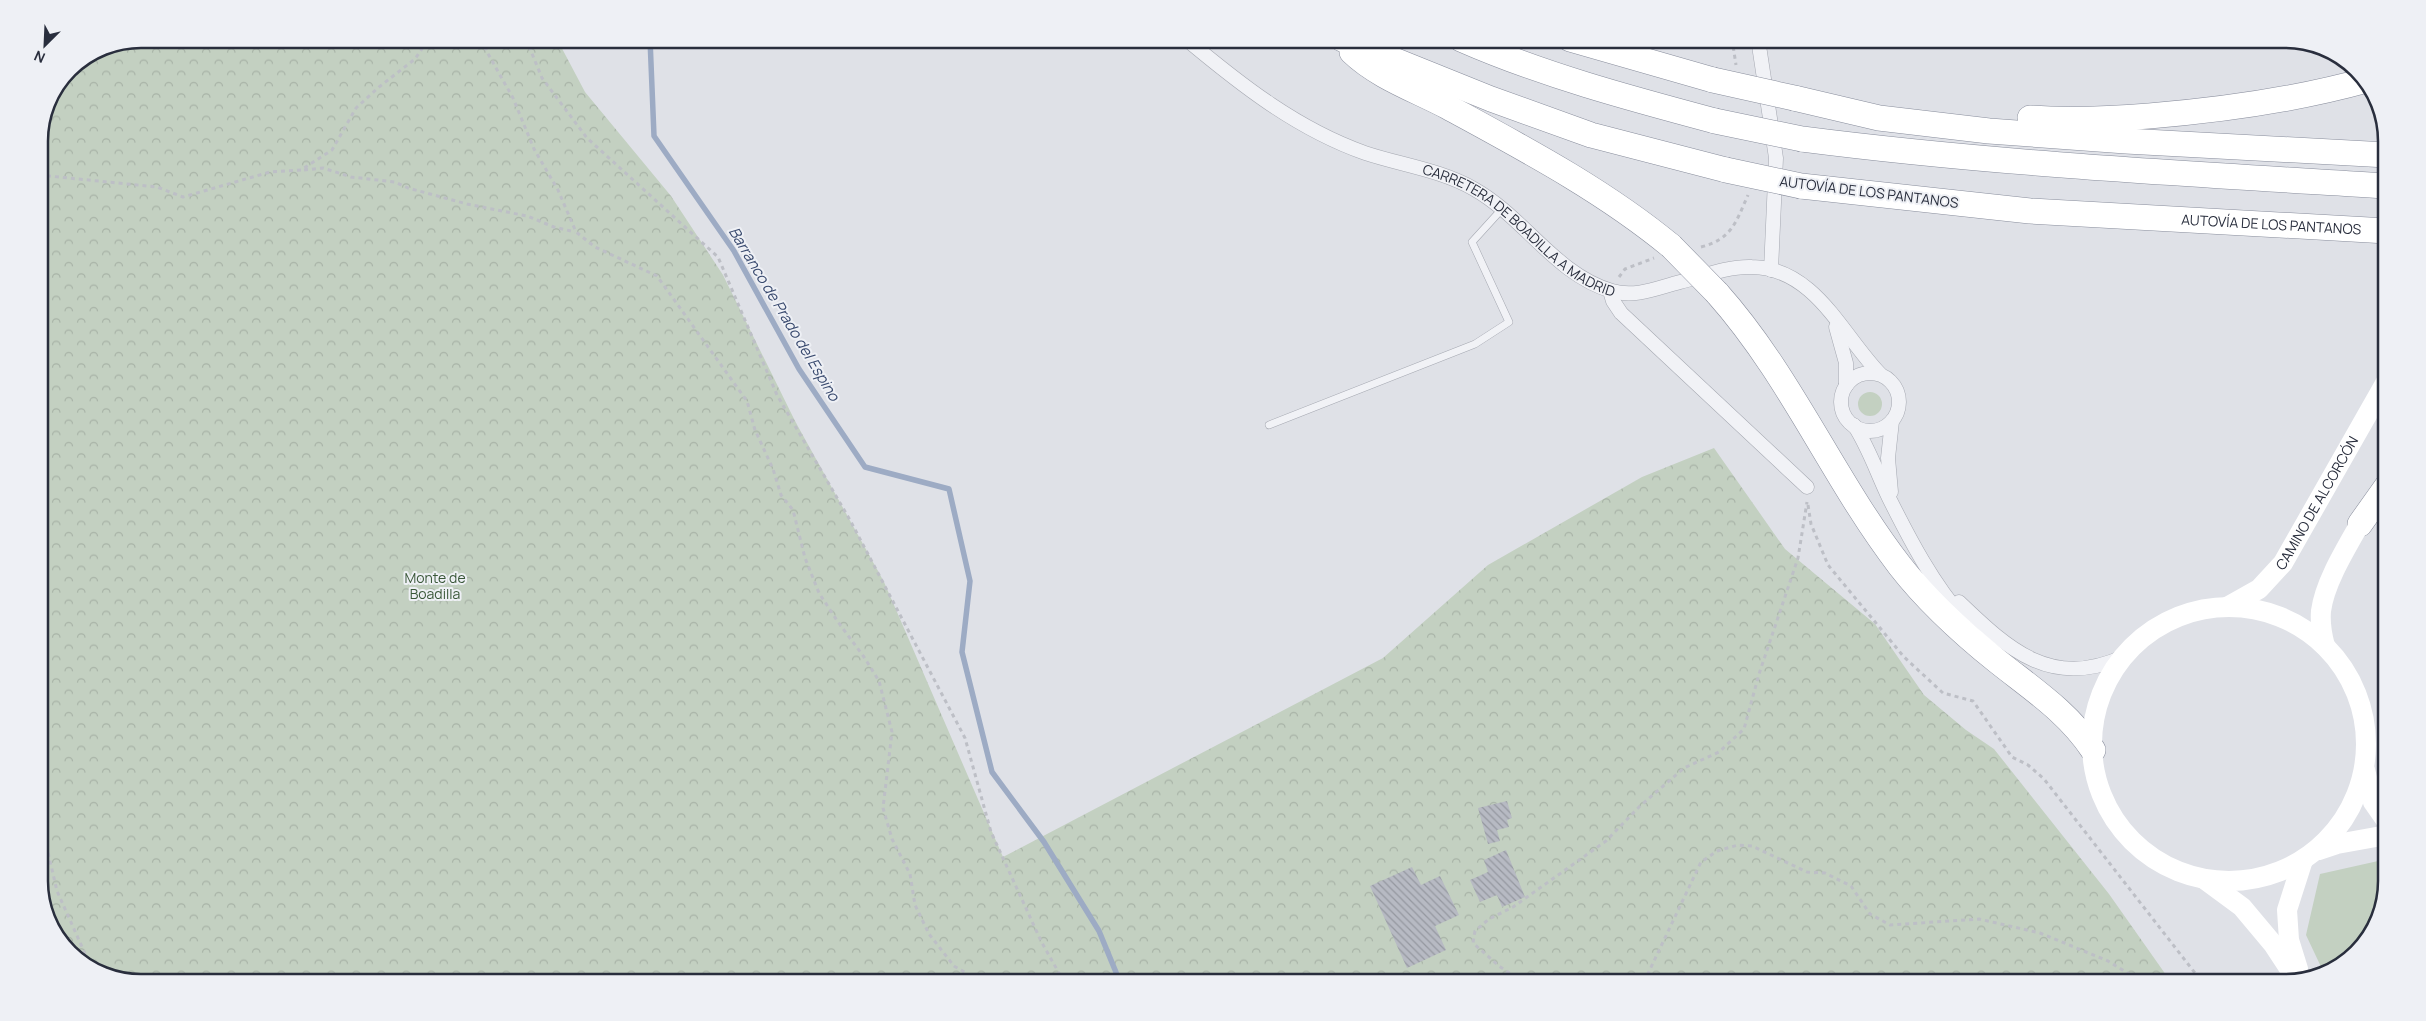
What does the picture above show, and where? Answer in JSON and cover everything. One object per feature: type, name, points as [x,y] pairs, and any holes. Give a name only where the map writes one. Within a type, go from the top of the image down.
[{"type":"highway","points":[[1348,48],[1365,64],[1580,181],[1622,208],[1671,246],[1717,293],[1758,343],[1858,504],[1900,566],[1950,622],[2069,718],[2093,750]]},
{"type":"highway","name":"AUTOVÍA DE LOS PANTANOS","points":[[1364,48],[1491,99],[1591,135],[1726,170],[1801,186],[2030,211],[2378,230]]},
{"type":"highway","points":[[1482,48],[1507,59],[1587,86],[1715,121],[1802,139],[1912,154],[2035,164],[2378,185]]},
{"type":"highway","points":[[1601,48],[1713,80],[1880,118],[1989,131],[2126,141],[2378,155]]},
{"type":"highway","points":[[1794,98],[2040,119],[2109,119],[2251,106],[2326,92],[2358,83]]},
{"type":"highway","points":[[2360,524],[2378,499]]},
{"type":"street","name":"CARRETERA DE BOADILLA A MADRID","points":[[1197,48],[1234,79],[1278,110],[1323,136],[1365,153],[1456,179],[1502,208],[1563,264],[1587,281],[1610,291],[1613,301],[1621,313],[1807,487]]},
{"type":"street","points":[[1759,48],[1776,158],[1771,270]]},
{"type":"street","points":[[1610,291],[1624,294],[1640,294],[1729,270],[1752,267],[1771,270],[1792,278],[1819,298],[1866,360],[1888,379],[1898,394],[1897,413],[1892,421],[1878,430],[1870,430],[1854,425]]},
{"type":"street","points":[[1829,311],[1841,341],[1846,364],[1846,386]]},
{"type":"street","points":[[1880,374],[1865,373],[1851,380],[1843,392],[1842,407],[1844,414],[1854,425],[1874,461],[1894,507],[1932,575],[1963,619],[2050,702]]},
{"type":"street","name":"CAMINO DE ALCORCÓN","points":[[2227,607],[2260,588],[2283,563],[2378,396]]},
{"type":"street","points":[[1892,421],[1888,458],[1894,507]]},
{"type":"street","points":[[2325,646],[2321,630],[2321,610],[2330,583],[2378,493]]},
{"type":"street","points":[[1932,575],[1988,629],[2009,646],[2036,662],[2068,670],[2092,668],[2123,657]]},
{"type":"street","points":[[2300,973],[2289,940],[2287,910],[2310,855],[2344,819],[2358,792],[2364,767],[2366,734],[2360,705],[2349,678],[2325,646],[2309,632],[2284,619],[2256,610],[2227,607],[2198,611],[2171,620],[2147,635],[2123,657],[2110,675],[2098,704],[2092,732],[2099,789],[2112,815],[2129,838],[2151,856],[2176,870],[2204,879],[2230,881],[2255,879],[2280,872],[2310,855],[2337,844],[2378,837]]},
{"type":"street","points":[[2364,767],[2373,802],[2378,809]]},
{"type":"street","points":[[2204,879],[2242,907],[2273,944],[2292,973]]},
{"type":"lane","points":[[1269,425],[1475,344],[1509,322],[1472,242],[1502,208]]},
{"type":"path","points":[[300,170],[332,150],[356,108],[379,87],[416,59],[423,48]]},
{"type":"path","points":[[485,48],[513,98],[534,149],[558,190],[576,232]]},
{"type":"path","points":[[530,48],[542,78],[587,138],[718,257],[777,396],[850,520],[965,738],[992,832],[1041,941],[1060,974]]},
{"type":"path","points":[[48,176],[157,187],[183,198],[270,172],[322,168],[351,177],[395,182],[408,188],[467,204],[527,216],[554,228],[576,232],[595,247],[657,276],[746,401],[755,430],[773,469],[781,495],[793,510],[805,558],[819,593],[879,681],[892,732],[883,808],[892,839],[910,874],[915,905],[929,934],[954,966],[968,974]]},
{"type":"path","points":[[1512,974],[1473,942],[1475,931],[1489,919],[1513,908],[1606,841],[1639,807],[1684,768],[1719,752],[1744,729],[1759,674],[1798,558],[1807,502],[1807,487]]},
{"type":"path","points":[[1807,502],[1811,524],[1828,565],[1904,658],[1943,693],[1973,701],[2012,757],[2028,765],[2044,779],[2196,974]]},
{"type":"path","points":[[1648,974],[1701,862],[1717,851],[1738,845],[1752,846],[1807,872],[1826,873],[1851,886],[1870,914],[1890,925],[1979,919],[2040,933],[2108,961],[2129,974]]},
{"type":"path","points":[[48,852],[57,890],[86,955]]},
{"type":"green space","name":"Monte de Boadilla","points":[[128,48],[562,48],[585,92],[671,196],[723,275],[795,421],[884,582],[1003,857],[1383,658],[1488,565],[1642,477],[1714,448],[1785,549],[1875,624],[1924,695],[1966,730],[1994,749],[2109,894],[2165,974],[140,974],[110,969],[84,954],[63,932],[52,911],[48,887],[48,128],[51,116],[60,94],[70,79],[99,57]]},
{"type":"green space","points":[[1870,392],[1878,396],[1882,404],[1878,412],[1870,416],[1862,412],[1858,404],[1862,396]]},
{"type":"green space","points":[[2378,861],[2378,893],[2374,911],[2369,922],[2356,942],[2347,951],[2321,967],[2306,935],[2320,874]]},
{"type":"building","points":[[1507,801],[1512,818],[1507,820],[1509,827],[1497,830],[1500,841],[1488,844],[1478,808]]},
{"type":"building","points":[[1506,850],[1525,897],[1502,907],[1497,895],[1480,902],[1470,880],[1488,872],[1484,860]]},
{"type":"building","points":[[1412,867],[1421,885],[1440,876],[1459,915],[1435,926],[1446,950],[1407,968],[1370,886]]},
{"type":"waterway","name":"Barranco de Prado del Espino","points":[[650,48],[654,136],[734,251],[799,369],[865,467],[949,489],[970,581],[962,652],[992,772],[1044,842],[1099,931],[1117,974]]}]
